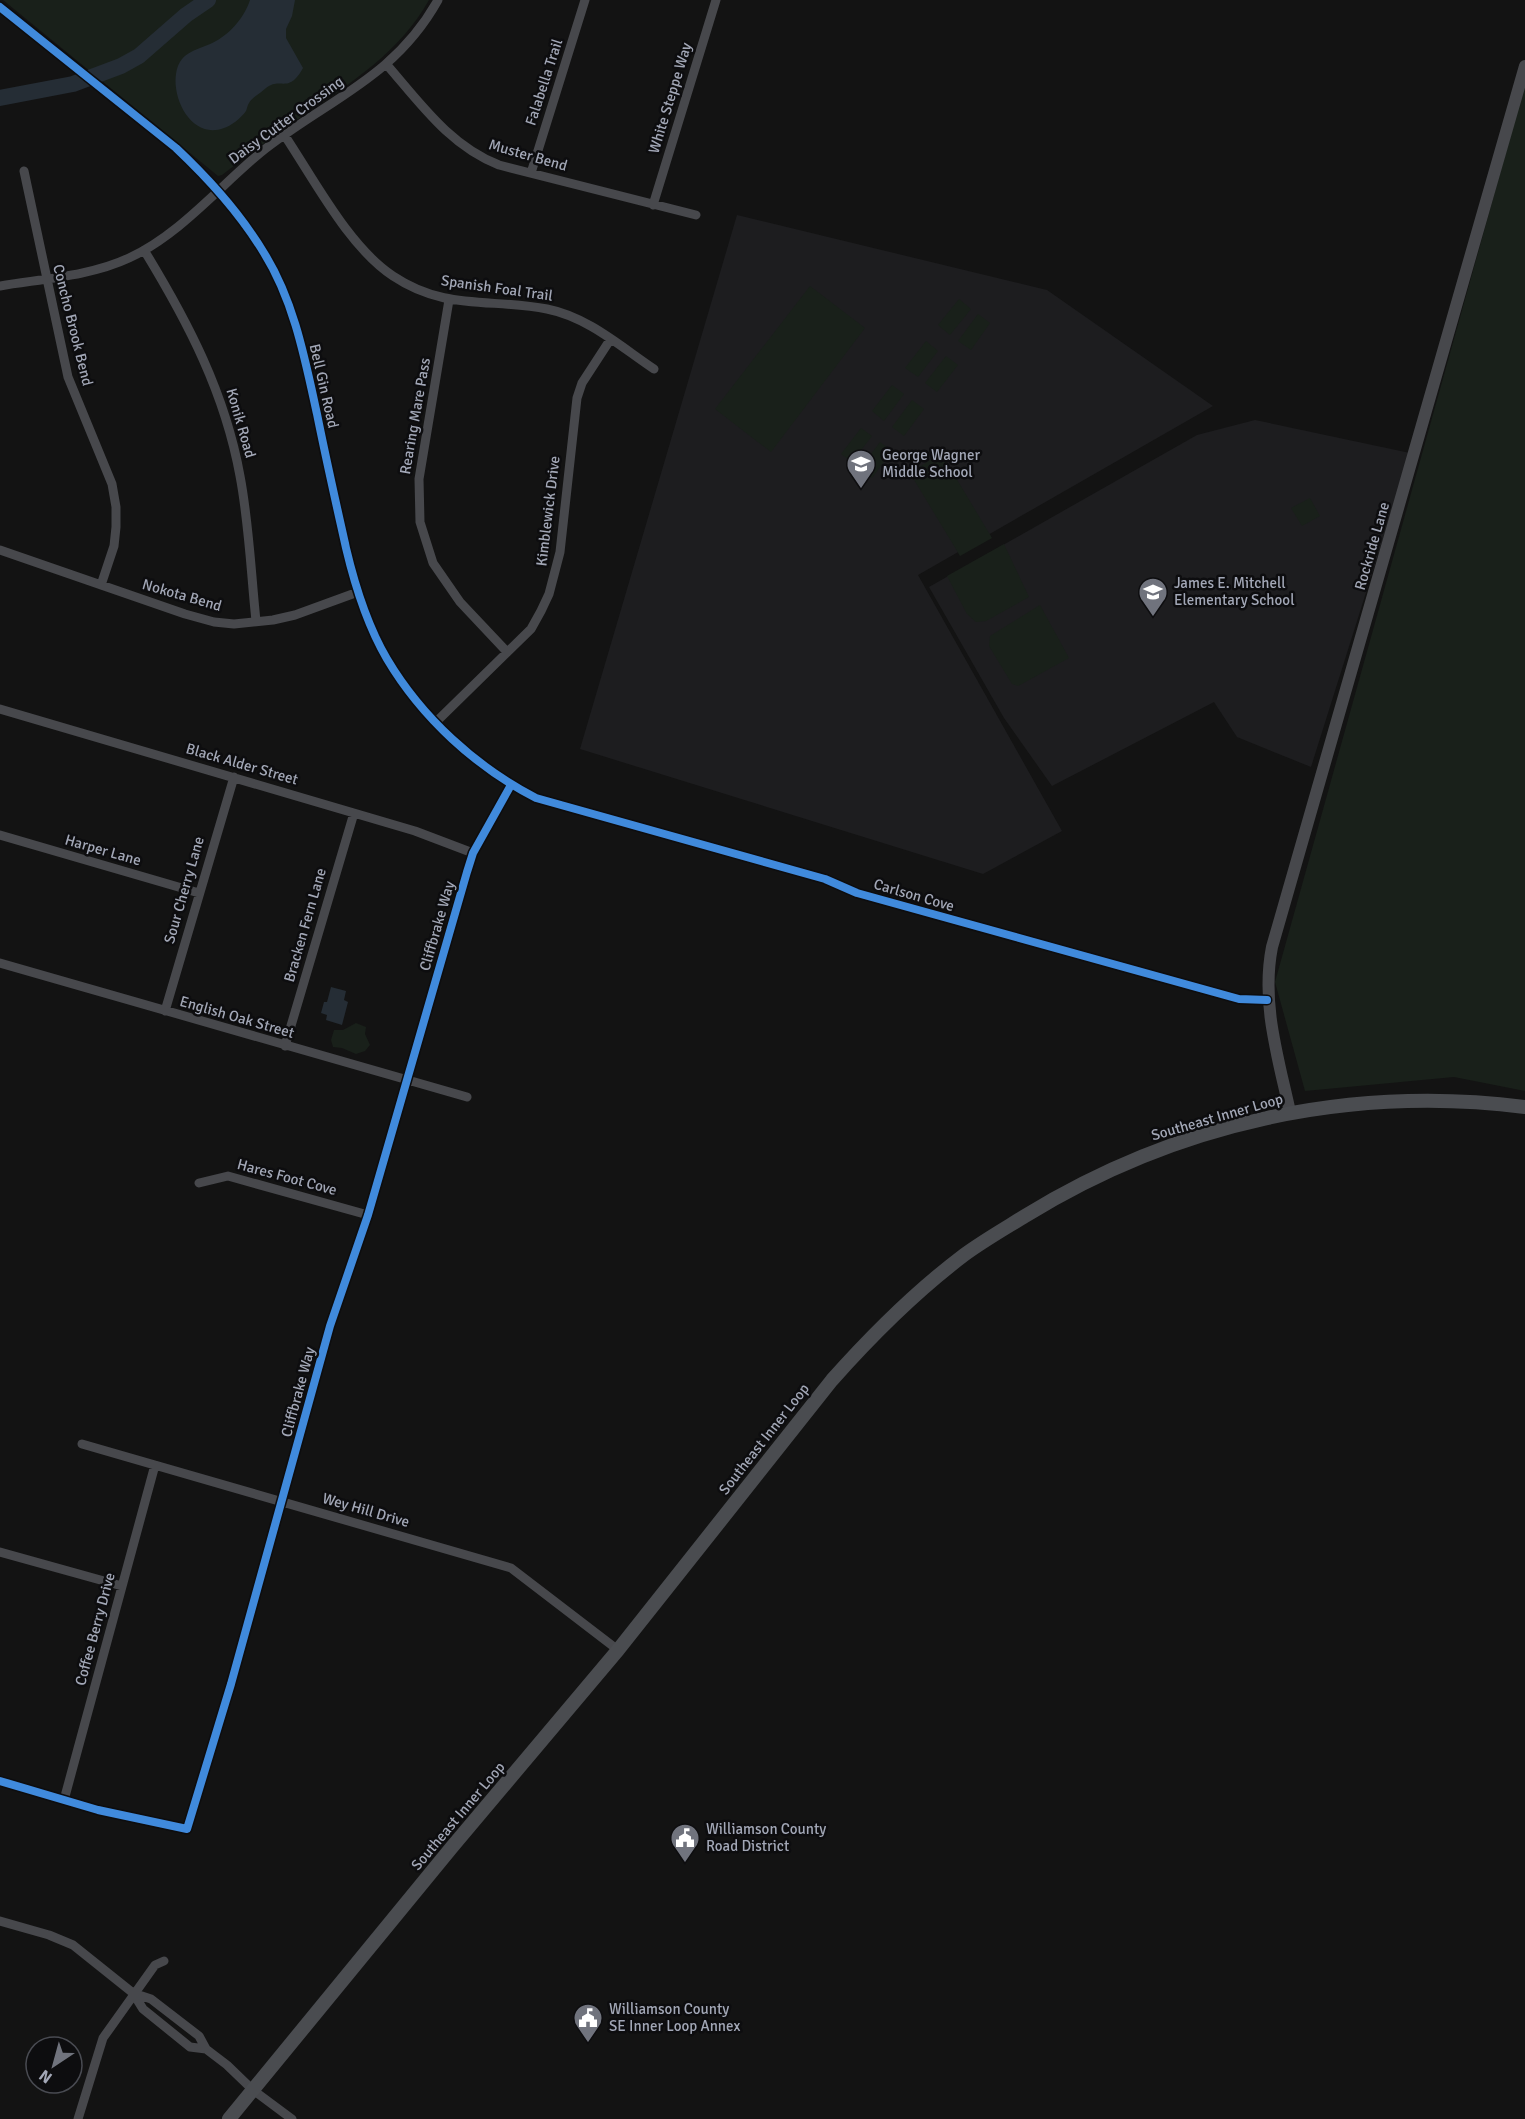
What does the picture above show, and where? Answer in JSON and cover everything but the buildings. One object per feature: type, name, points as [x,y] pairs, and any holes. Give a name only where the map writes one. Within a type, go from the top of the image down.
[{"type":"main road","name":"Southeast Inner Loop","points":[[229,2119],[452,1847],[618,1650],[832,1380],[894,1315],[964,1255],[1052,1199],[1104,1173],[1184,1140],[1290,1112],[1381,1101],[1420,1100],[1525,1107]]},
{"type":"street","name":"Daisy Cutter Crossing","points":[[0,286],[88,272],[114,265],[144,250],[170,232],[254,158],[387,65],[414,37],[438,0]]},
{"type":"street","name":"Falabella Trail","points":[[531,173],[585,0]]},
{"type":"street","name":"White Steppe Way","points":[[653,205],[717,0]]},
{"type":"street","name":"Bell Gin Road","points":[[0,7],[176,148],[219,190],[239,215],[266,255],[297,331],[358,592],[387,659],[436,722],[484,766],[536,798],[556,802]]},
{"type":"street","name":"Muster Bend","points":[[387,65],[446,132],[483,159],[696,215]]},
{"type":"street","name":"Rockride Lane","points":[[1290,1112],[1267,1000],[1268,968],[1272,947],[1525,66]]},
{"type":"street","name":"Spanish Foal Trail","points":[[285,136],[349,232],[368,255],[392,275],[410,286],[449,300],[548,309],[569,315],[588,324],[654,369]]},
{"type":"street","name":"Concho Brook Bend","points":[[24,171],[68,377],[112,484],[116,507],[114,546],[101,585]]},
{"type":"street","name":"Konik Road","points":[[144,250],[183,315],[217,391],[240,476],[256,621]]},
{"type":"street","name":"Rearing Mare Pass","points":[[449,300],[419,478],[420,522],[434,562],[460,602],[507,652]]},
{"type":"street","name":"Kimblewick Drive","points":[[436,722],[531,629],[542,611],[560,552],[577,398],[582,383],[610,340]]},
{"type":"street","name":"Nokota Bend","points":[[0,550],[214,622],[234,624],[295,615],[358,592]]},
{"type":"street","name":"Black Alder Street","points":[[0,709],[415,831],[473,853]]},
{"type":"street","name":"Sour Cherry Lane","points":[[165,1011],[234,777]]},
{"type":"street","name":"Cliffbrake Way","points":[[0,1781],[109,1813],[187,1829],[231,1684],[330,1326],[368,1215],[473,853],[511,784]]},
{"type":"street","name":"Carlson Cove","points":[[556,802],[825,879],[857,893],[1239,999],[1267,1000]]},
{"type":"street","name":"Bracken Fern Lane","points":[[285,1046],[354,813]]},
{"type":"street","name":"Harper Lane","points":[[0,835],[199,893]]},
{"type":"street","name":"English Oak Street","points":[[0,963],[467,1097]]},
{"type":"street","name":"Hares Foot Cove","points":[[199,1183],[228,1176],[368,1215]]},
{"type":"street","name":"Wey Hill Drive","points":[[82,1444],[511,1568],[618,1650]]},
{"type":"street","name":"Coffee Berry Drive","points":[[64,1800],[154,1465]]},
{"type":"street","points":[[0,1552],[122,1586]]},
{"type":"street","points":[[1,1925],[49,1935],[73,1945],[133,1993],[143,2009],[190,2047],[206,2049],[253,2090],[292,2119]]},
{"type":"street","points":[[78,2119],[103,2038],[155,1965],[164,1961]]},
{"type":"shaded area","points":[[3,0],[429,0],[404,35],[374,65],[218,176]]},
{"type":"shaded area","points":[[250,0],[295,0],[292,16],[286,29],[286,38],[303,68],[293,81],[271,85],[254,97],[244,114],[230,125],[213,130],[203,128],[187,116],[181,106],[176,85],[178,66],[186,55],[216,41],[232,29],[241,18]]},
{"type":"shaded area","points":[[1525,84],[1525,1091],[1454,1077],[1305,1091],[1275,982]]},
{"type":"shaded area","name":"George Wagner Middle School","points":[[737,215],[1047,290],[1213,406],[918,575],[1062,831],[983,874],[580,749]]},
{"type":"shaded area","points":[[810,286],[865,328],[771,452],[715,409]]},
{"type":"shaded area","points":[[959,299],[971,309],[950,335],[938,325]]},
{"type":"shaded area","points":[[978,314],[990,323],[971,350],[958,341]]},
{"type":"shaded area","points":[[926,341],[938,351],[918,377],[905,368]]},
{"type":"shaded area","points":[[946,356],[958,365],[937,392],[925,383]]},
{"type":"shaded area","points":[[892,385],[904,394],[884,421],[872,411]]},
{"type":"shaded area","points":[[912,400],[924,409],[904,436],[892,427]]},
{"type":"shaded area","name":"James E. Mitchell Elementary School","points":[[1255,420],[1410,453],[1311,767],[1237,737],[1214,702],[1052,786],[1004,718],[929,587],[1197,435]]},
{"type":"shaded area","points":[[861,428],[872,436],[852,462],[841,454]]},
{"type":"shaded area","points":[[880,442],[892,451],[872,478],[860,469]]},
{"type":"shaded area","points":[[941,453],[992,538],[960,556],[910,473]]},
{"type":"shaded area","points":[[1310,498],[1320,516],[1302,526],[1291,508]]},
{"type":"shaded area","points":[[1004,544],[1029,597],[986,621],[976,622],[967,614],[947,576]]},
{"type":"shaded area","points":[[1040,605],[1069,658],[1018,686],[1012,684],[989,646],[990,636]]},
{"type":"shaded area","points":[[331,987],[346,991],[344,1000],[348,1002],[342,1025],[326,1020],[327,1015],[321,1013]]},
{"type":"shaded area","points":[[356,1023],[366,1027],[365,1034],[370,1045],[365,1051],[356,1054],[333,1047],[331,1040],[334,1030],[343,1030]]},
{"type":"waterway","points":[[0,98],[73,84],[121,66],[139,56],[186,15],[208,0]]},
{"type":"cycle path","points":[[0,7],[176,148],[224,198],[264,253],[283,291],[297,331],[346,548],[368,619],[380,646],[401,681],[434,721],[472,756],[514,786],[536,798],[825,879],[857,893],[1239,999],[1267,1000]]},
{"type":"cycle path","points":[[0,1781],[98,1810],[187,1829],[231,1684],[330,1326],[368,1215],[467,872],[473,853],[511,785]]},
{"type":"place","name":"George Wagner Middle School","points":[[861,490]]},
{"type":"place","name":"James E. Mitchell Elementary School","points":[[1153,618]]},
{"type":"place","name":"Williamson County Road District","points":[[685,1864]]},
{"type":"place","name":"Williamson County SE Inner Loop Annex","points":[[588,2044]]}]
